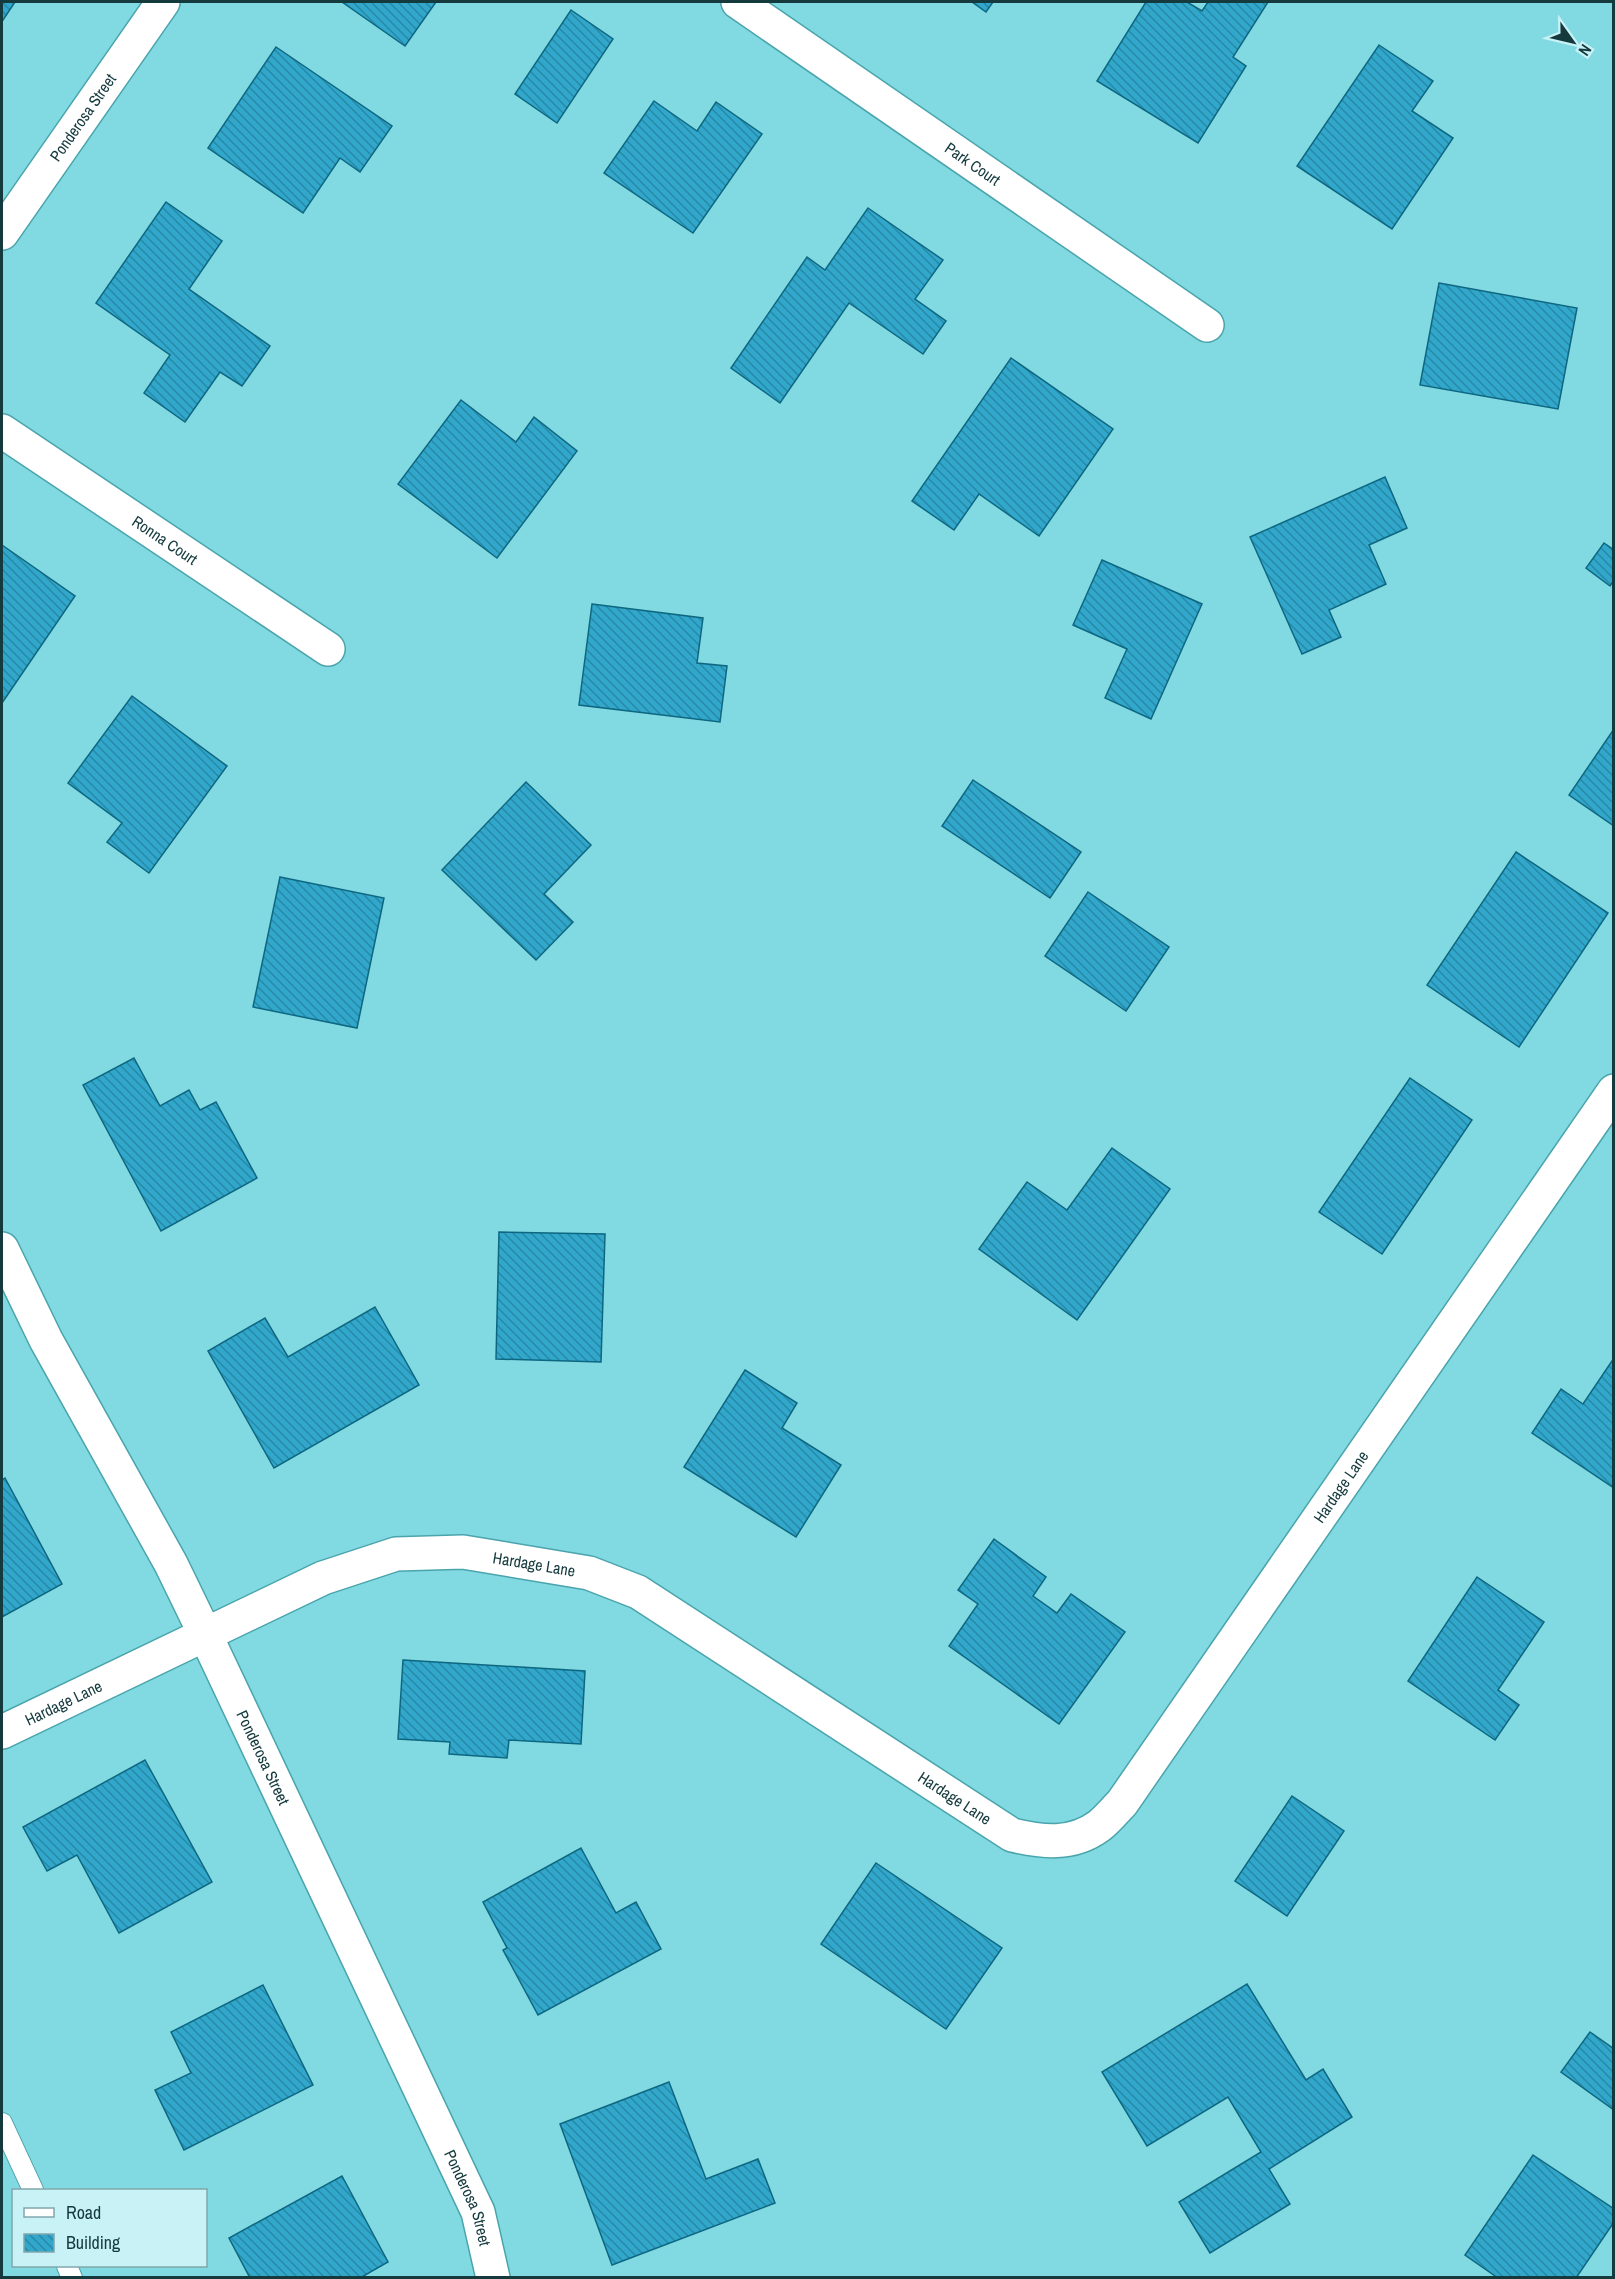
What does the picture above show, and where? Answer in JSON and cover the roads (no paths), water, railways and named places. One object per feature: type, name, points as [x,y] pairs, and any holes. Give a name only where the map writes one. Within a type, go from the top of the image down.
[{"type":"street","name":"Ponderosa Street","points":[[2,233],[163,2]]},
{"type":"street","name":"Park Court","points":[[738,2],[1207,325]]},
{"type":"street","name":"Ronna Court","points":[[2,431],[328,649]]},
{"type":"street","name":"Hardage Lane","points":[[2,1732],[322,1578],[396,1554],[463,1552],[589,1573],[638,1592],[1012,1835],[1043,1842],[1074,1838],[1099,1826],[1122,1803],[1614,1091]]},
{"type":"street","name":"Ponderosa Street","points":[[2,1250],[46,1340],[171,1564],[205,1634],[478,2212],[493,2277]]},
{"type":"lane","points":[[2,2123],[33,2189]]}]
